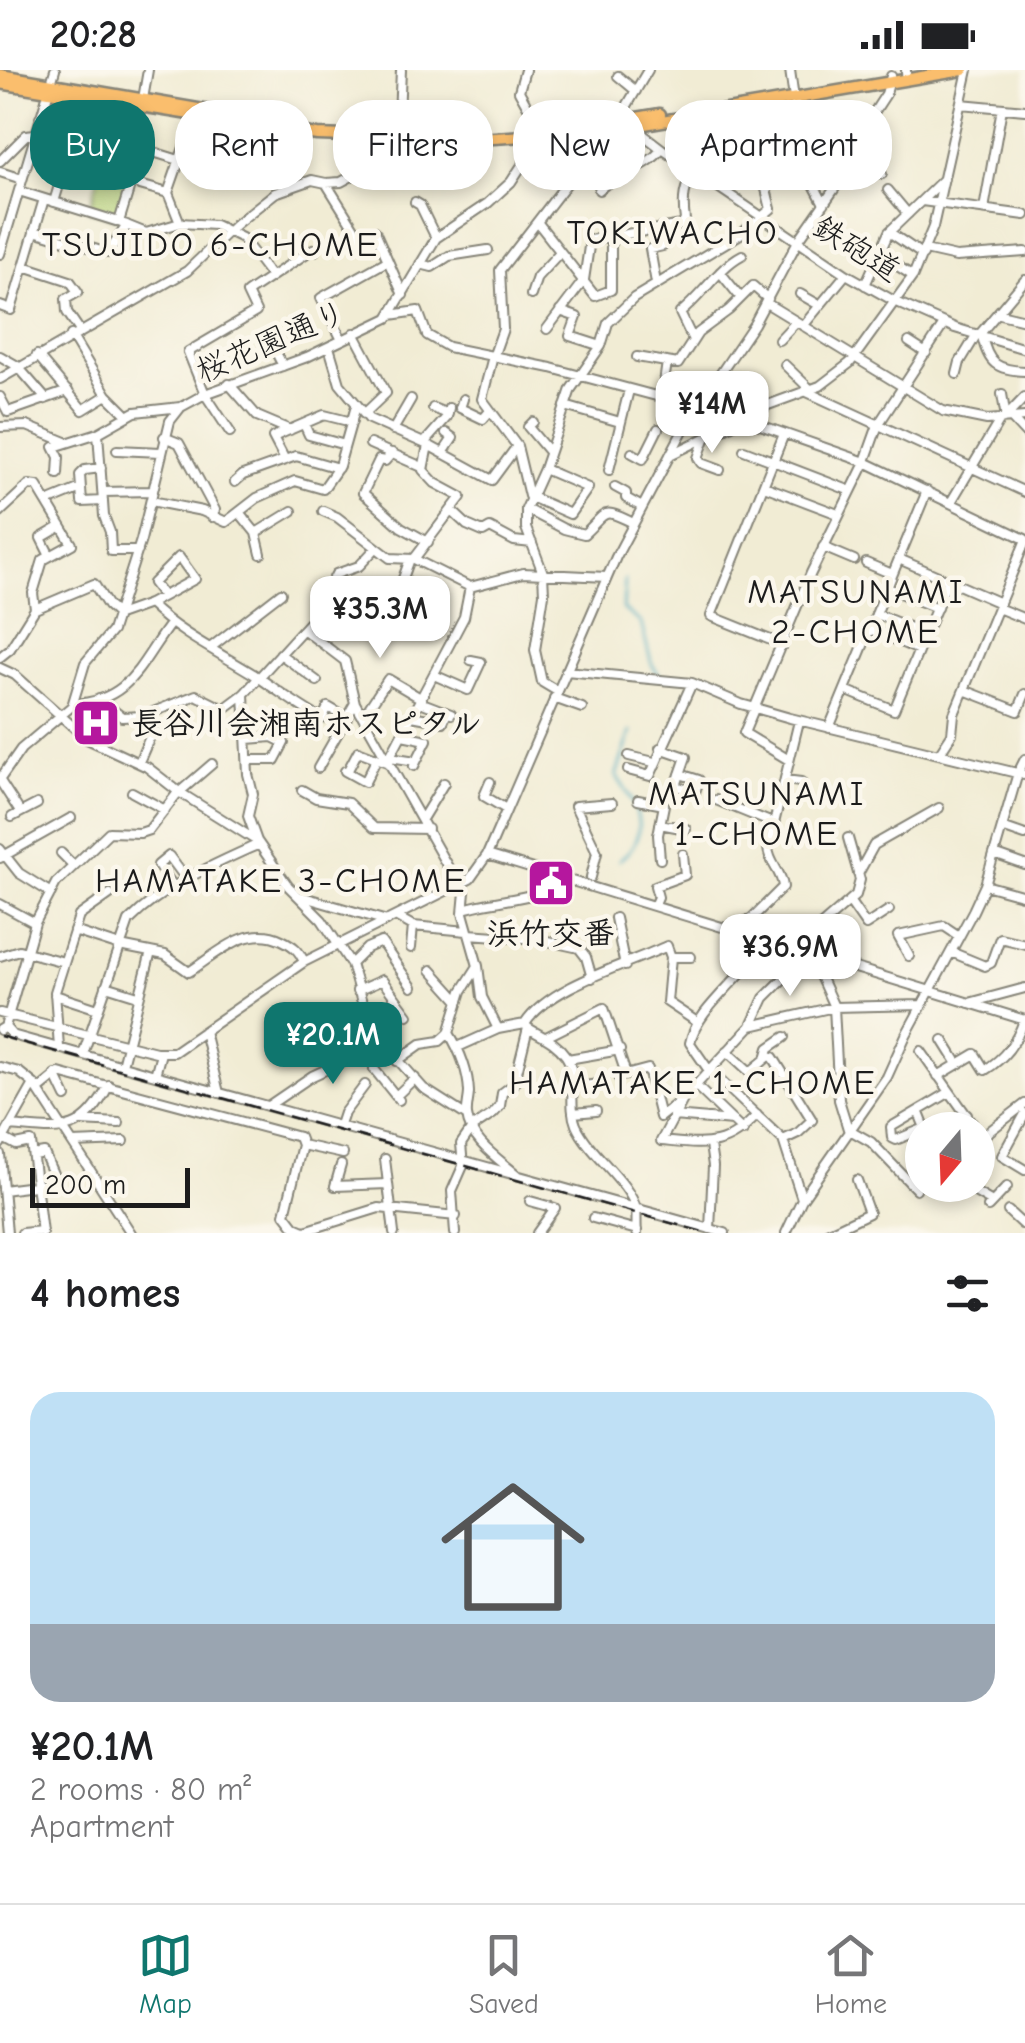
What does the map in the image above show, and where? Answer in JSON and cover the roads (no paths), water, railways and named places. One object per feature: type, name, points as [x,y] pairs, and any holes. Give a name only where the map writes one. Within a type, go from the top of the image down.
[{"type":"main road","points":[[891,79],[906,71],[922,70]]},
{"type":"main road","points":[[769,100],[876,79],[966,70]]},
{"type":"main road","points":[[0,75],[175,112]]},
{"type":"main road","points":[[0,82],[143,99],[333,129]]},
{"type":"main road","points":[[645,121],[793,95]]},
{"type":"street","points":[[45,100],[55,70]]},
{"type":"street","points":[[143,99],[148,70]]},
{"type":"street","points":[[400,100],[401,70]]},
{"type":"street","points":[[524,100],[519,90],[525,70]]},
{"type":"street","points":[[630,100],[648,70]]},
{"type":"street","points":[[790,70],[794,100]]},
{"type":"street","points":[[669,456],[768,405],[809,391],[855,358],[913,276],[924,252],[944,179],[966,70]]},
{"type":"street","points":[[618,76],[636,92]]},
{"type":"street","points":[[878,100],[891,79]]},
{"type":"street","points":[[961,104],[1025,110]]},
{"type":"street","points":[[984,210],[1002,108]]},
{"type":"street","points":[[0,161],[30,134]]},
{"type":"street","name":"鉄砲道","points":[[645,135],[665,151]]},
{"type":"street","points":[[645,165],[662,149]]},
{"type":"street","points":[[0,254],[30,151]]},
{"type":"street","points":[[0,172],[22,179]]},
{"type":"street","points":[[175,172],[168,193],[180,223]]},
{"type":"street","name":"桜花園通り","points":[[0,780],[23,748],[73,704],[85,662],[109,638],[138,551],[164,436],[181,407],[228,384],[329,347],[391,315],[436,238],[501,193],[513,179]]},
{"type":"street","points":[[865,285],[889,232],[944,179]]},
{"type":"street","points":[[0,378],[187,270],[275,193],[312,180],[333,183]]},
{"type":"street","points":[[326,184],[359,236],[375,231],[403,295]]},
{"type":"street","points":[[155,189],[168,193]]},
{"type":"street","points":[[18,190],[146,233],[180,223],[214,225],[242,238],[270,275]]},
{"type":"street","points":[[0,306],[11,310],[34,231],[54,190]]},
{"type":"street","points":[[34,231],[108,253],[123,224],[129,190]]},
{"type":"street","points":[[530,496],[517,446],[482,396],[504,330],[500,270],[562,190]]},
{"type":"street","points":[[547,329],[583,282],[590,240],[682,225],[686,220],[684,190]]},
{"type":"street","name":"鉄砲道","points":[[723,190],[846,274],[896,302],[944,324],[1025,349]]},
{"type":"street","points":[[582,708],[542,682],[535,650],[544,594],[543,573],[526,528],[530,496],[578,376],[601,346],[608,323],[656,282],[742,234],[763,217],[772,207],[767,190]]},
{"type":"street","points":[[817,190],[824,204]]},
{"type":"street","points":[[4,1014],[162,1053],[180,1050],[304,962],[462,886],[475,874],[642,507],[699,406],[767,301],[798,240],[832,190]]},
{"type":"street","points":[[888,190],[908,214]]},
{"type":"street","points":[[922,201],[1025,216]]},
{"type":"street","points":[[414,202],[420,205],[436,238]]},
{"type":"street","points":[[538,222],[594,296],[611,290],[611,238]]},
{"type":"street","points":[[656,282],[650,249],[663,246],[661,230]]},
{"type":"street","points":[[889,232],[924,252],[956,258],[1025,252]]},
{"type":"street","points":[[856,244],[913,276]]},
{"type":"street","points":[[230,432],[205,394],[188,352],[256,312],[247,293],[313,248],[315,251]]},
{"type":"street","points":[[420,264],[432,268],[449,256],[488,250]]},
{"type":"street","points":[[531,295],[537,278],[560,252]]},
{"type":"street","points":[[693,340],[680,313],[720,272],[742,256]]},
{"type":"street","points":[[342,340],[321,298],[387,261]]},
{"type":"street","points":[[24,266],[70,280],[78,292],[66,300],[75,333],[107,395],[128,416]]},
{"type":"street","points":[[720,272],[741,298]]},
{"type":"street","points":[[778,339],[819,306],[846,274]]},
{"type":"street","points":[[957,374],[960,362],[979,335],[1024,285]]},
{"type":"street","points":[[638,357],[678,364],[698,332],[752,286],[800,324],[904,390],[958,416],[1025,416]]},
{"type":"street","points":[[800,294],[819,306]]},
{"type":"street","points":[[391,315],[418,310],[427,335],[434,341],[699,406],[865,462],[1025,541],[954,714],[952,734],[939,754]]},
{"type":"street","points":[[560,311],[577,317],[570,336],[601,346]]},
{"type":"street","points":[[1000,314],[1025,320]]},
{"type":"street","points":[[790,760],[745,735],[754,708],[878,425],[944,324]]},
{"type":"street","points":[[354,333],[386,392],[364,414]]},
{"type":"street","points":[[979,335],[993,365],[1025,371]]},
{"type":"street","points":[[269,339],[283,366]]},
{"type":"street","points":[[909,342],[926,353]]},
{"type":"street","points":[[329,347],[340,384],[356,406],[393,430],[492,480],[517,446]]},
{"type":"street","points":[[37,355],[84,410],[107,395]]},
{"type":"street","points":[[0,356],[20,368],[46,399]]},
{"type":"street","points":[[662,397],[668,362]]},
{"type":"street","points":[[785,365],[809,391],[1025,492]]},
{"type":"street","points":[[228,384],[257,416],[290,430]]},
{"type":"street","points":[[610,470],[629,390]]},
{"type":"street","points":[[0,397],[8,412],[68,391]]},
{"type":"street","points":[[1002,394],[1006,419],[1025,433]]},
{"type":"street","points":[[951,502],[970,468],[1025,397]]},
{"type":"street","points":[[393,430],[411,399]]},
{"type":"street","points":[[463,399],[460,408],[483,419],[490,411]]},
{"type":"street","points":[[101,468],[85,470],[80,475],[82,502],[103,497],[152,496],[226,522],[295,480],[323,489],[338,468],[356,406]]},
{"type":"street","points":[[565,406],[620,422]]},
{"type":"street","points":[[58,474],[59,457],[54,447],[98,433],[128,416],[156,408],[181,407]]},
{"type":"street","points":[[422,467],[426,444],[448,411],[433,408]]},
{"type":"street","points":[[285,460],[273,437],[324,415],[352,422]]},
{"type":"street","points":[[533,422],[528,426],[549,452]]},
{"type":"street","points":[[304,424],[309,435],[345,445]]},
{"type":"street","points":[[0,427],[27,426],[66,442]]},
{"type":"street","points":[[632,453],[644,459],[658,429]]},
{"type":"street","points":[[98,433],[111,550],[138,551]]},
{"type":"street","points":[[783,645],[711,616],[784,434]]},
{"type":"street","points":[[164,436],[179,443],[215,510],[212,518]]},
{"type":"street","points":[[443,453],[454,436]]},
{"type":"street","points":[[706,439],[698,458],[720,470]]},
{"type":"street","points":[[370,444],[422,467],[434,483],[461,496],[412,559],[394,603],[376,626]]},
{"type":"street","points":[[650,447],[669,456]]},
{"type":"street","points":[[117,450],[160,452]]},
{"type":"street","points":[[744,450],[851,490]]},
{"type":"street","points":[[392,453],[385,462],[379,460],[363,494],[400,527],[428,542]]},
{"type":"street","points":[[235,482],[243,475],[296,456],[338,468]]},
{"type":"street","points":[[530,496],[570,514],[588,488],[544,469]]},
{"type":"street","points":[[260,471],[270,492]]},
{"type":"street","points":[[0,512],[28,485],[37,486],[72,544],[43,560],[32,593],[35,609]]},
{"type":"street","points":[[764,486],[838,514]]},
{"type":"street","points":[[615,487],[642,507]]},
{"type":"street","points":[[47,502],[81,488]]},
{"type":"street","points":[[830,728],[927,490]]},
{"type":"street","points":[[526,508],[564,529],[584,534],[604,512],[634,524]]},
{"type":"street","points":[[256,533],[292,510]]},
{"type":"street","points":[[451,510],[483,532],[490,528],[514,541],[532,543]]},
{"type":"street","points":[[323,511],[337,517],[390,558],[412,559],[470,587],[517,574],[607,577]]},
{"type":"street","points":[[239,512],[256,533],[261,554]]},
{"type":"street","points":[[50,556],[41,538],[60,526]]},
{"type":"street","points":[[823,546],[854,560]]},
{"type":"street","points":[[99,699],[122,717],[153,713],[196,696],[224,709],[244,694],[303,629],[336,574],[359,566],[376,549]]},
{"type":"street","points":[[0,657],[10,649],[35,609],[94,584],[118,615],[149,604],[195,579],[179,557],[153,583],[163,596]]},
{"type":"street","points":[[898,559],[1025,618]]},
{"type":"street","points":[[866,563],[892,574]]},
{"type":"street","points":[[845,690],[894,710],[948,580]]},
{"type":"street","points":[[389,759],[464,617],[470,587]]},
{"type":"street","points":[[887,588],[936,608]]},
{"type":"street","points":[[210,648],[281,593]]},
{"type":"street","points":[[326,593],[349,607],[354,598],[370,607]]},
{"type":"street","points":[[149,604],[170,624],[295,705],[322,719],[328,707],[347,718]]},
{"type":"street","points":[[345,604],[338,617],[355,628]]},
{"type":"street","points":[[876,614],[926,634]]},
{"type":"street","points":[[73,704],[99,699],[132,682],[170,624]]},
{"type":"street","points":[[303,629],[345,661],[355,703],[466,894],[464,909],[482,997],[498,1028]]},
{"type":"street","points":[[870,629],[919,650]]},
{"type":"street","points":[[280,654],[316,678]]},
{"type":"street","points":[[434,676],[468,690],[481,662],[471,660]]},
{"type":"street","points":[[0,668],[15,676],[87,739],[139,762],[258,842]]},
{"type":"street","points":[[566,671],[692,683],[799,721],[1022,774]]},
{"type":"street","points":[[364,718],[388,679],[449,714],[444,722],[412,716]]},
{"type":"street","points":[[628,770],[649,780],[692,683]]},
{"type":"street","points":[[964,690],[1018,711],[1025,694]]},
{"type":"street","points":[[244,694],[253,794],[248,816],[258,842],[296,896],[322,920],[351,964],[367,1020],[397,1061],[427,1091],[467,1116]]},
{"type":"street","points":[[318,768],[355,703]]},
{"type":"street","points":[[139,762],[154,730],[153,713]]},
{"type":"street","points":[[730,930],[752,918],[783,887],[782,876],[772,867],[769,856],[799,721]]},
{"type":"street","points":[[377,758],[365,782],[346,772],[358,751],[415,763],[427,740],[402,736]]},
{"type":"street","points":[[248,740],[272,737],[284,744],[275,760],[248,760]]},
{"type":"street","points":[[660,748],[687,754],[680,774]]},
{"type":"street","points":[[629,756],[654,762]]},
{"type":"street","points":[[786,1233],[802,1199],[888,1076],[960,936],[985,885],[1025,759]]},
{"type":"street","points":[[212,764],[179,792],[149,830],[109,832],[73,865],[51,893],[35,923],[4,1014],[3,1029],[12,1035],[725,1233]]},
{"type":"street","points":[[479,776],[492,783],[484,796],[506,809]]},
{"type":"street","points":[[0,780],[16,814],[36,804]]},
{"type":"street","points":[[785,780],[801,782]]},
{"type":"street","points":[[422,819],[444,783]]},
{"type":"street","points":[[302,790],[316,798],[356,808],[374,828],[428,829]]},
{"type":"street","points":[[132,792],[164,810]]},
{"type":"street","points":[[638,800],[664,805],[660,859]]},
{"type":"street","points":[[716,800],[775,824]]},
{"type":"street","points":[[591,876],[596,852],[574,806],[612,803]]},
{"type":"street","points":[[858,874],[874,846],[938,808]]},
{"type":"street","points":[[51,893],[19,873],[1,854],[72,818]]},
{"type":"street","points":[[660,824],[686,829]]},
{"type":"street","points":[[1002,828],[1025,835]]},
{"type":"street","points":[[758,1115],[743,1131],[710,1145],[661,1141],[684,1098],[751,1026],[764,998],[797,965],[818,928],[850,902],[859,888],[848,838]]},
{"type":"street","points":[[83,1054],[130,921],[186,879],[258,842]]},
{"type":"street","points":[[61,853],[73,865]]},
{"type":"street","points":[[654,906],[658,896],[655,886],[686,875],[683,854]]},
{"type":"street","points":[[994,854],[1025,865]]},
{"type":"street","points":[[486,855],[1024,1020],[1018,1039],[996,1064],[985,1070],[975,1054],[938,1076]]},
{"type":"street","points":[[174,887],[158,864],[169,856],[186,879]]},
{"type":"street","points":[[464,909],[538,892],[567,880]]},
{"type":"street","points":[[985,885],[1025,896]]},
{"type":"street","points":[[59,1047],[55,995],[79,916],[110,894]]},
{"type":"street","points":[[296,896],[387,921]]},
{"type":"street","points":[[850,902],[866,924],[889,910]]},
{"type":"street","points":[[1,906],[35,923]]},
{"type":"street","points":[[397,917],[413,926],[538,939],[579,948],[592,978]]},
{"type":"street","points":[[615,918],[626,966]]},
{"type":"street","points":[[411,948],[413,926]]},
{"type":"street","points":[[909,956],[898,936],[944,926],[960,936]]},
{"type":"street","points":[[74,931],[165,955],[189,972],[241,938],[256,934],[284,941],[298,950],[304,962]]},
{"type":"street","points":[[951,952],[985,966],[991,963],[1000,938],[1025,944]]},
{"type":"street","points":[[766,940],[737,981],[697,1022],[690,1042],[708,1069],[783,1140],[802,1199]]},
{"type":"street","points":[[351,964],[367,948],[381,942],[412,987]]},
{"type":"street","points":[[454,1233],[452,1191],[464,1160],[461,1144],[472,1128],[494,1114],[502,1093],[516,1082],[526,1026],[540,1007],[592,978],[667,946],[671,956],[667,1002],[697,1022]]},
{"type":"street","points":[[0,956],[14,950],[64,962]]},
{"type":"street","points":[[122,1064],[151,952]]},
{"type":"street","points":[[806,953],[834,1007],[840,1100],[850,1131],[871,1142],[905,1178]]},
{"type":"street","points":[[671,956],[691,956]]},
{"type":"street","points":[[397,1061],[421,1044],[440,1040],[449,1033],[458,1000],[478,966]]},
{"type":"street","points":[[432,970],[458,1000]]},
{"type":"street","points":[[358,991],[382,980],[408,1015]]},
{"type":"street","points":[[106,986],[138,996]]},
{"type":"street","points":[[969,1002],[1025,988]]},
{"type":"street","points":[[55,995],[98,1009]]},
{"type":"street","points":[[751,1026],[834,1007],[922,1005]]},
{"type":"street","points":[[546,1037],[604,1008],[620,1050],[622,1076],[648,1069],[660,1118],[684,1098]]},
{"type":"street","points":[[458,1047],[498,1028],[526,1026],[546,1037],[568,1059],[578,1130],[636,1207],[637,1232],[593,1218]]},
{"type":"street","points":[[204,1031],[219,1093]]},
{"type":"street","points":[[449,1033],[458,1047],[468,1082],[467,1116],[472,1128],[481,1143],[517,1175]]},
{"type":"street","points":[[727,1051],[750,1072],[784,1037]]},
{"type":"street","points":[[943,1040],[958,1064]]},
{"type":"street","points":[[268,1106],[312,1076],[383,1042]]},
{"type":"street","points":[[568,1059],[620,1050]]},
{"type":"street","points":[[921,1051],[965,1112]]},
{"type":"street","points":[[155,1075],[162,1053]]},
{"type":"street","points":[[768,1057],[774,1057],[812,1120],[798,1134],[783,1140]]},
{"type":"street","points":[[0,1067],[19,1072],[36,1087],[131,1233]]},
{"type":"street","points":[[374,1069],[398,1098],[415,1078]]},
{"type":"street","points":[[55,1074],[66,1097]]},
{"type":"street","points":[[31,1142],[2,1141],[36,1087],[55,1074],[299,1137],[302,1144],[285,1214],[306,1232],[391,1207],[456,1216]]},
{"type":"street","points":[[571,1088],[598,1084]]},
{"type":"street","points":[[10,1126],[64,1130],[81,1121],[100,1102],[109,1085]]},
{"type":"street","points":[[340,1125],[365,1085]]},
{"type":"street","points":[[695,1085],[743,1131]]},
{"type":"street","points":[[930,1088],[938,1100]]},
{"type":"street","points":[[921,1112],[950,1092]]},
{"type":"street","points":[[995,1127],[1025,1104]]},
{"type":"street","points":[[573,1113],[596,1110]]},
{"type":"street","points":[[920,1113],[925,1128],[896,1140],[892,1138],[891,1127],[920,1113]]},
{"type":"street","points":[[1025,1114],[1002,1156],[1025,1170]]},
{"type":"street","points":[[673,1116],[733,1121]]},
{"type":"street","points":[[81,1121],[119,1123]]},
{"type":"street","points":[[22,1233],[42,1232],[31,1128]]},
{"type":"street","points":[[73,1143],[124,1141]]},
{"type":"street","points":[[302,1144],[343,1154]]},
{"type":"street","points":[[710,1145],[710,1229]]},
{"type":"street","points":[[3,1190],[57,1183],[44,1152],[33,1154]]},
{"type":"street","points":[[0,1154],[7,1233]]},
{"type":"street","points":[[384,1160],[394,1233]]},
{"type":"street","points":[[341,1165],[335,1186],[388,1184]]},
{"type":"street","points":[[828,1233],[870,1213],[858,1180]]},
{"type":"street","points":[[995,1200],[1007,1187]]},
{"type":"street","points":[[530,1200],[555,1208],[537,1233]]},
{"type":"street","points":[[1008,1211],[1022,1224],[1025,1221]]},
{"type":"waterway","points":[[625,580],[623,609],[641,623],[652,665],[659,675]]},
{"type":"waterway","points":[[619,860],[629,851],[638,830],[635,808],[616,776],[631,732]]},
{"type":"railway","points":[[0,1036],[707,1233]]},
{"type":"place","name":"長谷川会湘南ホスピタル","points":[[96,723]]},
{"type":"place","name":"浜竹交番","points":[[551,883]]},
{"type":"district","name":"TOKIWACHO","points":[[673,232]]},
{"type":"district","name":"TSUJIDO 6-CHOME","points":[[211,244]]},
{"type":"district","name":"MATSUNAMI 2-CHOME","points":[[856,611]]},
{"type":"district","name":"MATSUNAMI 1-CHOME","points":[[757,813]]},
{"type":"district","name":"HAMATAKE 3-CHOME","points":[[281,880]]},
{"type":"district","name":"HAMATAKE 1-CHOME","points":[[693,1082]]}]
